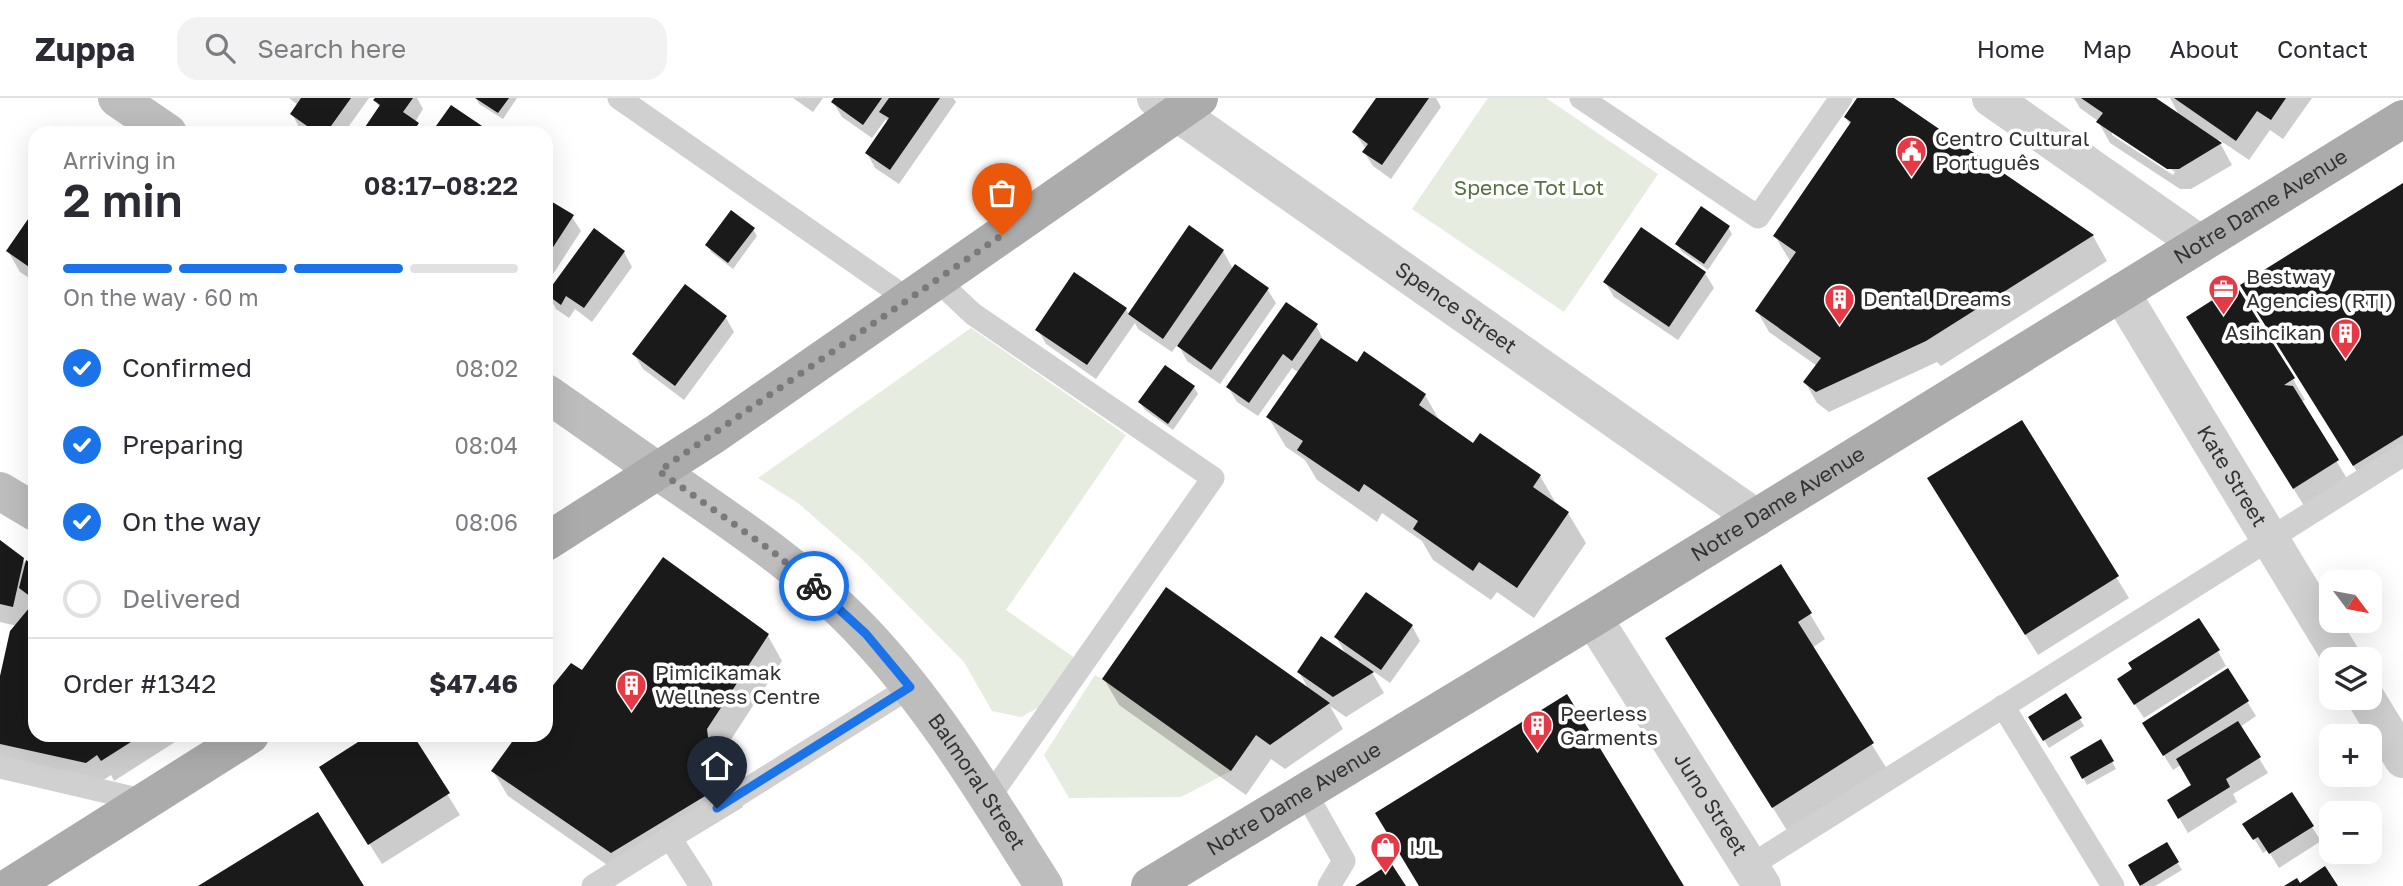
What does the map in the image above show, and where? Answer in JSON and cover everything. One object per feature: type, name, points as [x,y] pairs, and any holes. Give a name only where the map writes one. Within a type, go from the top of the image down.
[{"type":"main road","points":[[117,98],[158,126]]},
{"type":"main road","points":[[553,538],[659,471],[923,290],[1178,103]]},
{"type":"main road","name":"Notre Dame Avenue","points":[[1150,886],[1593,618],[2403,119]]},
{"type":"main road","name":"Balmoral Street","points":[[553,398],[772,551],[866,634],[957,749],[1044,886]]},
{"type":"main road","points":[[0,491],[28,508]]},
{"type":"main road","points":[[11,886],[237,742]]},
{"type":"street","points":[[1995,99],[2200,244]]},
{"type":"street","name":"Spence Street","points":[[1178,103],[1756,517]]},
{"type":"street","name":"Kate Street","points":[[2121,293],[2335,647]]},
{"type":"street","name":"Juno Street","points":[[1593,618],[1756,876]]},
{"type":"street","points":[[2374,710],[2403,758]]},
{"type":"lane","points":[[619,98],[923,290],[973,314],[1213,478],[988,799]]},
{"type":"lane","points":[[1581,98],[1758,216],[1841,98]]},
{"type":"lane","points":[[1756,876],[2003,706],[2403,456]]},
{"type":"lane","points":[[593,886],[910,687]]},
{"type":"lane","points":[[2003,706],[2113,886]]},
{"type":"lane","points":[[0,767],[146,801]]},
{"type":"lane","points":[[1305,792],[1344,861],[1329,886]]},
{"type":"lane","points":[[670,838],[701,886]]},
{"type":"green space","name":"Spence Tot Lot","points":[[1488,98],[1546,98],[1658,174],[1564,312],[1412,209]]},
{"type":"green space","points":[[971,328],[1126,435],[1006,610],[1075,658],[1041,706],[1021,717],[992,711],[964,662],[861,558],[798,503],[758,478]]},
{"type":"green space","points":[[1095,675],[1231,771],[1181,797],[1069,798],[1044,755]]},
{"type":"building","points":[[301,98],[351,98],[331,126],[307,126],[290,114]]},
{"type":"building","points":[[413,98],[403,112],[419,123],[417,126],[366,126],[380,105],[373,100]]},
{"type":"building","points":[[475,98],[509,98],[498,113]]},
{"type":"building","points":[[834,98],[882,98],[863,125],[831,102]]},
{"type":"building","points":[[889,98],[940,98],[890,170],[865,153],[889,118],[879,112]]},
{"type":"building","points":[[1376,98],[1429,98],[1382,165],[1362,152],[1368,144],[1352,132]]},
{"type":"building","name":"Centro Cultural Português","points":[[1857,98],[1894,98],[2094,235],[1926,341],[1816,392],[1803,382],[1821,358],[1755,311],[1796,252],[1773,236],[1851,122],[1844,117]]},
{"type":"building","points":[[2081,98],[2156,98],[2222,143],[2179,169],[2167,169],[2096,122],[2103,113]]},
{"type":"building","points":[[2174,98],[2286,98],[2271,120],[2257,111],[2236,141]]},
{"type":"building","points":[[451,105],[482,126],[436,126]]},
{"type":"building","name":"Asihcikan","points":[[2403,183],[2403,435],[2353,466],[2240,285]]},
{"type":"building","points":[[553,202],[574,215],[553,247]]},
{"type":"building","points":[[1701,206],[1730,226],[1704,264],[1675,244]]},
{"type":"building","points":[[731,210],[755,228],[728,263],[705,245]]},
{"type":"building","points":[[28,219],[28,266],[6,251]]},
{"type":"building","points":[[1189,225],[1224,250],[1163,339],[1128,314]]},
{"type":"building","points":[[1641,227],[1706,272],[1669,327],[1603,282]]},
{"type":"building","points":[[594,228],[625,251],[584,308],[566,296],[561,305],[553,299],[553,284]]},
{"type":"building","points":[[1235,264],[1269,288],[1211,370],[1177,346]]},
{"type":"building","points":[[1074,272],[1127,308],[1087,365],[1035,330]]},
{"type":"building","points":[[685,284],[727,316],[675,386],[632,354]]},
{"type":"building","points":[[2236,285],[2295,378],[2284,385],[2293,386],[2339,460],[2293,489],[2186,317]]},
{"type":"building","points":[[1286,302],[1318,324],[1292,361],[1283,354],[1249,403],[1226,387]]},
{"type":"building","points":[[1321,338],[1357,362],[1364,351],[1426,394],[1419,405],[1473,443],[1480,433],[1541,475],[1533,487],[1569,512],[1517,588],[1479,562],[1473,571],[1413,529],[1418,521],[1364,484],[1359,492],[1297,450],[1303,441],[1266,417]]},
{"type":"building","points":[[1165,365],[1195,386],[1168,424],[1138,402]]},
{"type":"building","points":[[2022,420],[2119,576],[2025,635],[1927,478]]},
{"type":"building","points":[[0,540],[24,558],[13,607],[0,604]]},
{"type":"building","name":"Pimicikamak Wellness Centre","points":[[663,557],[769,634],[707,729],[710,753],[730,781],[611,853],[491,771],[512,742],[553,742],[553,685],[571,663],[582,670]]},
{"type":"building","points":[[26,560],[28,595],[19,588]]},
{"type":"building","points":[[1781,564],[1812,613],[1798,622],[1874,743],[1772,808],[1665,638]]},
{"type":"building","points":[[1166,587],[1330,703],[1270,745],[1256,735],[1231,771],[1102,679]]},
{"type":"building","points":[[1366,592],[1413,625],[1381,670],[1334,637]]},
{"type":"building","points":[[28,609],[28,742],[131,742],[101,761],[97,755],[86,763],[0,744],[0,676],[10,631]]},
{"type":"building","points":[[2199,618],[2220,650],[2134,705],[2117,679],[2132,669],[2128,663]]},
{"type":"building","points":[[1321,636],[1374,672],[1333,697],[1297,672]]},
{"type":"building","points":[[2228,668],[2249,701],[2163,756],[2142,723]]},
{"type":"building","points":[[2066,693],[2082,718],[2043,741],[2028,717]]},
{"type":"building","name":"Peerless Garments","points":[[1567,694],[1684,886],[1419,886],[1375,813]]},
{"type":"building","points":[[2238,721],[2261,757],[2226,779],[2230,787],[2178,819],[2167,800],[2191,785],[2176,759]]},
{"type":"building","points":[[2101,739],[2114,761],[2082,779],[2070,757]]},
{"type":"building","points":[[358,742],[417,742],[450,793],[368,845],[319,767]]},
{"type":"building","points":[[2292,792],[2314,826],[2269,854],[2258,837],[2253,840],[2242,824]]},
{"type":"building","points":[[318,812],[364,886],[198,886]]},
{"type":"building","points":[[2167,842],[2179,862],[2140,886],[2128,865]]},
{"type":"building","name":"IJL","points":[[1391,863],[1406,886],[1355,886]]},
{"type":"building","points":[[2325,866],[2338,886],[2284,886],[2297,878],[2300,883]]},
{"type":"way so far","points":[[814,586],[772,551],[659,471],[1002,235]]},
{"type":"place","name":"Centro Cultural Português","points":[[1912,178]]},
{"type":"place","name":"Bestway Agencies (RTI)","points":[[2223,316]]},
{"type":"place","name":"Dental Dreams","points":[[1840,326]]},
{"type":"place","name":"Asihcikan","points":[[2345,360]]},
{"type":"place","name":"Pimicikamak Wellness Centre","points":[[632,712]]},
{"type":"place","name":"Peerless Garments","points":[[1537,753]]},
{"type":"place","name":"IJL","points":[[1386,875]]},
{"type":"route","points":[[717,808],[910,687],[866,634],[814,586]]}]
